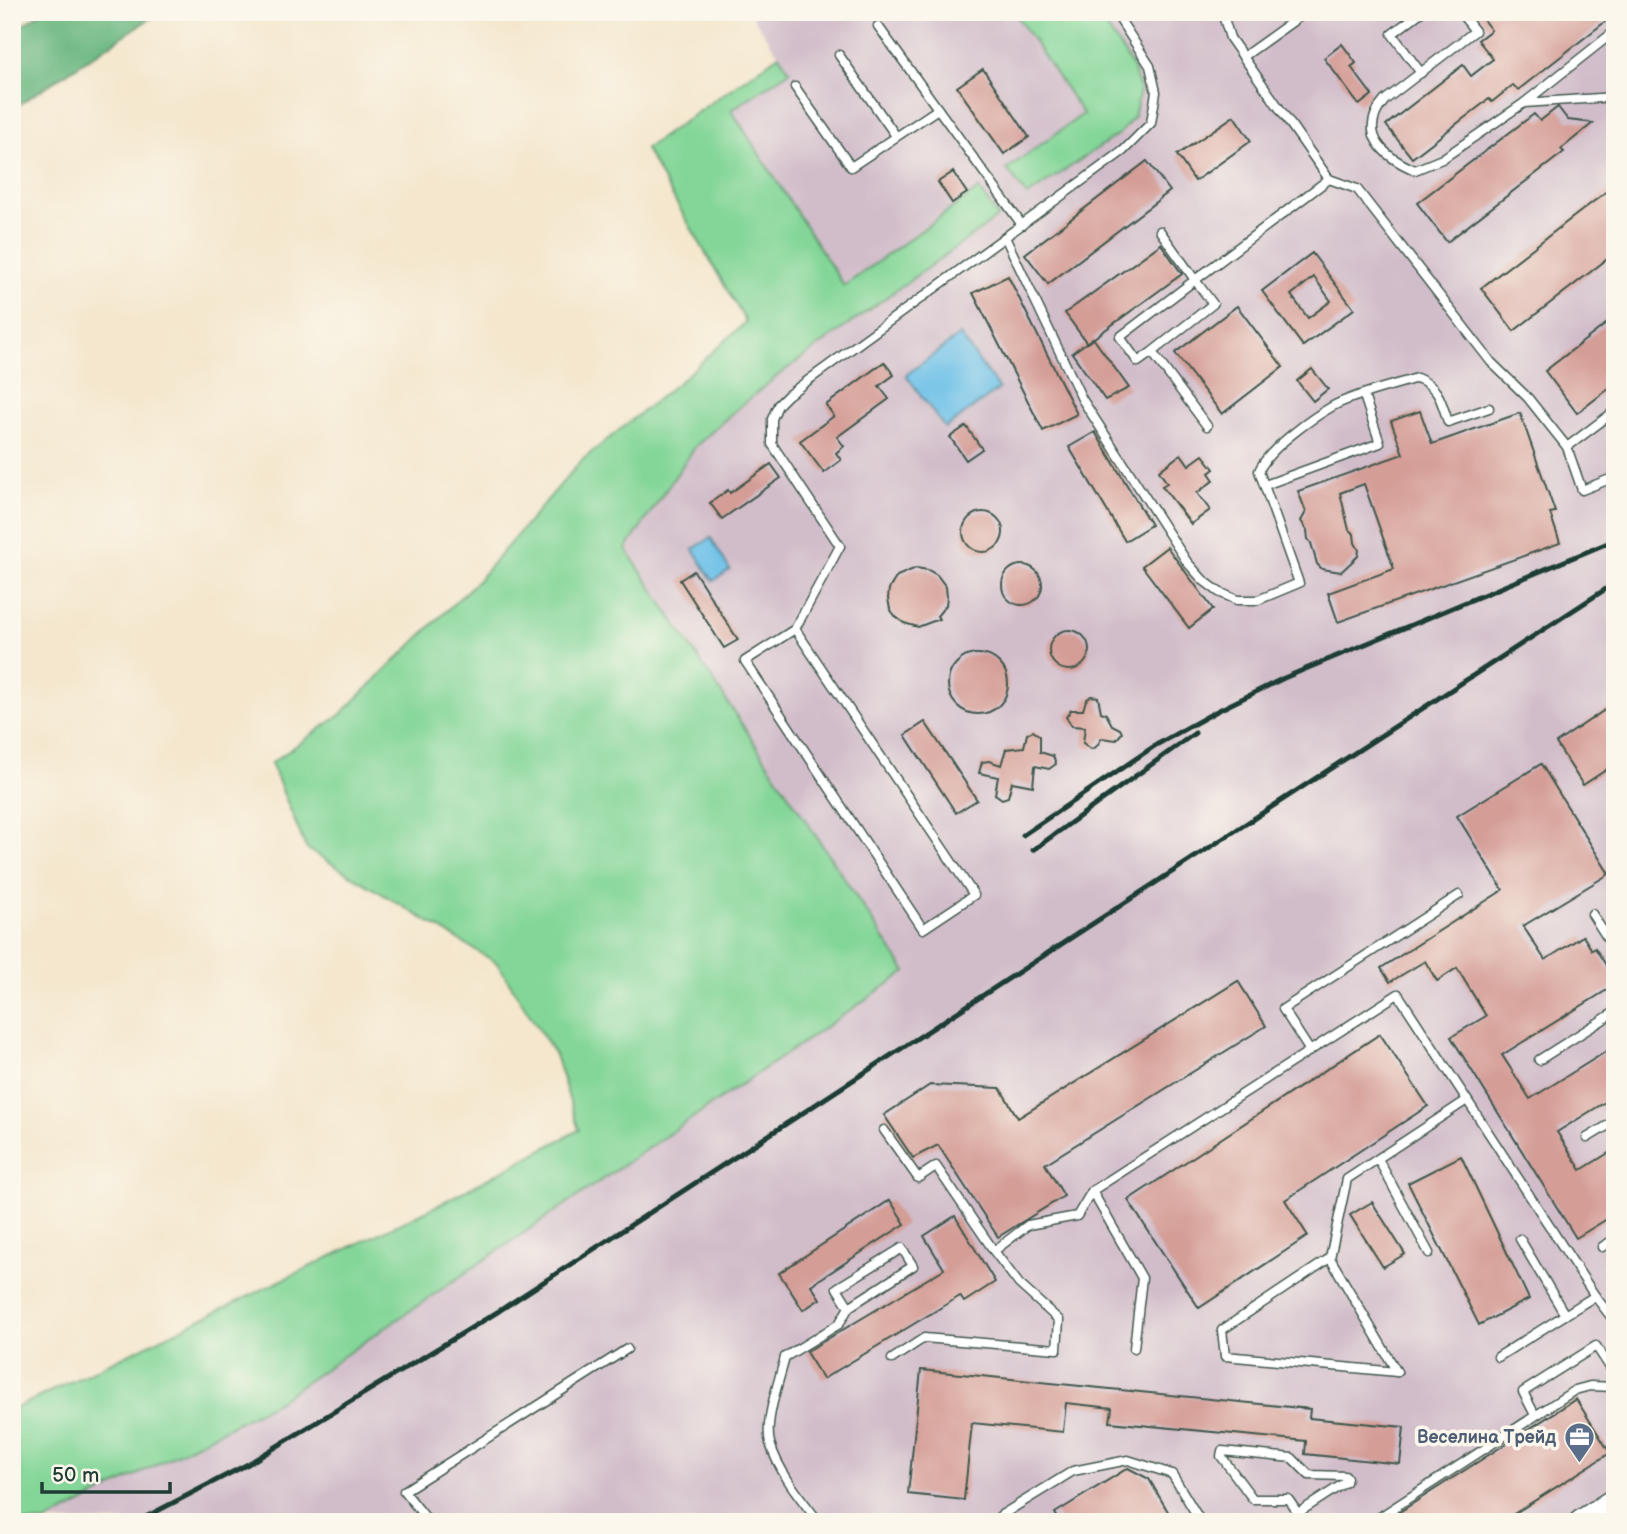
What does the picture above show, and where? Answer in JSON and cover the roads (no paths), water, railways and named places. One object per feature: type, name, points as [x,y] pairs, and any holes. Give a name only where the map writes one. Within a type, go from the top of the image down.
[{"type":"street","points":[[1581,1522],[1615,1500]]},
{"type":"lane","points":[[796,629],[974,895],[923,929],[746,662],[796,629],[840,546],[772,443],[772,419],[778,405],[1123,151],[1151,123],[1156,92],[1150,66],[1115,12]]},
{"type":"lane","points":[[1222,12],[1230,38],[1329,179],[1357,189],[1491,362],[1528,398],[1567,447],[1582,490],[1615,477]]},
{"type":"lane","points":[[1243,57],[1306,12]]},
{"type":"lane","points":[[1421,12],[1392,34],[1421,73]]},
{"type":"lane","points":[[1460,12],[1475,31],[1385,100],[1376,110],[1374,134],[1381,150],[1395,162],[1415,170],[1442,159],[1524,103],[1615,32]]},
{"type":"lane","points":[[878,26],[1022,225]]},
{"type":"lane","points":[[839,55],[896,136]]},
{"type":"lane","points":[[795,87],[851,167],[938,109]]},
{"type":"lane","points":[[1524,103],[1615,97]]},
{"type":"lane","points":[[1160,231],[1195,279],[1213,304],[1138,362],[1119,337],[1195,279],[1329,179]]},
{"type":"lane","points":[[1004,237],[1071,381],[1147,502],[1187,562],[1203,580],[1219,592],[1237,600],[1258,600],[1299,583],[1259,471],[1275,448],[1334,406],[1417,378],[1430,384],[1440,397],[1448,422],[1489,408]]},
{"type":"lane","points":[[1152,352],[1207,426]]},
{"type":"lane","points":[[1265,485],[1380,443],[1364,396]]},
{"type":"lane","points":[[1567,447],[1615,411]]},
{"type":"lane","points":[[1310,1051],[1283,1009],[1459,895]]},
{"type":"lane","points":[[1592,914],[1615,950]]},
{"type":"lane","points":[[993,1251],[1028,1225],[1077,1216],[1092,1191],[1398,994],[1595,1296],[1615,1322]]},
{"type":"lane","points":[[1539,1060],[1615,1012]]},
{"type":"lane","points":[[1330,1258],[1222,1330],[1225,1356],[1397,1372],[1330,1258],[1347,1179],[1467,1100]]},
{"type":"lane","points":[[1587,1138],[1615,1121]]},
{"type":"lane","points":[[884,1130],[918,1178],[936,1166],[993,1251],[1019,1284],[1059,1320],[1057,1349],[924,1338],[892,1359]]},
{"type":"lane","points":[[1378,1159],[1429,1253]]},
{"type":"lane","points":[[1092,1191],[1142,1278],[1134,1348]]},
{"type":"lane","points":[[1520,1239],[1565,1315]]},
{"type":"lane","points":[[1602,1247],[1615,1239]]},
{"type":"lane","points":[[819,1522],[785,1473],[769,1441],[770,1419],[785,1357],[839,1324],[849,1307],[913,1266],[902,1248],[837,1288],[849,1307]]},
{"type":"lane","points":[[1498,1357],[1595,1296]]},
{"type":"lane","points":[[1535,1415],[1523,1392],[1596,1346],[1615,1375]]},
{"type":"lane","points":[[429,1522],[404,1491],[627,1349]]},
{"type":"lane","points":[[1372,1522],[1575,1390],[1590,1385],[1615,1387]]},
{"type":"lane","points":[[1298,1514],[1346,1482],[1347,1478],[1309,1475],[1292,1458],[1222,1451],[1221,1457],[1253,1499],[1285,1497],[1304,1522]]},
{"type":"lane","points":[[1004,1522],[1000,1516],[1073,1471],[1128,1460],[1172,1474],[1201,1522]]},
{"type":"water","points":[[960,335],[999,389],[945,428],[906,375]]},
{"type":"water","points":[[711,538],[730,570],[713,581],[693,549]]},
{"type":"railway","points":[[1023,835],[1156,745],[1217,711],[1284,678],[1615,540]]},
{"type":"railway","points":[[136,1522],[248,1464],[499,1311],[1615,583]]},
{"type":"railway","points":[[1033,850],[1195,733]]},
{"type":"place","name":"Веселина Трейд","points":[[1579,1464]]}]
